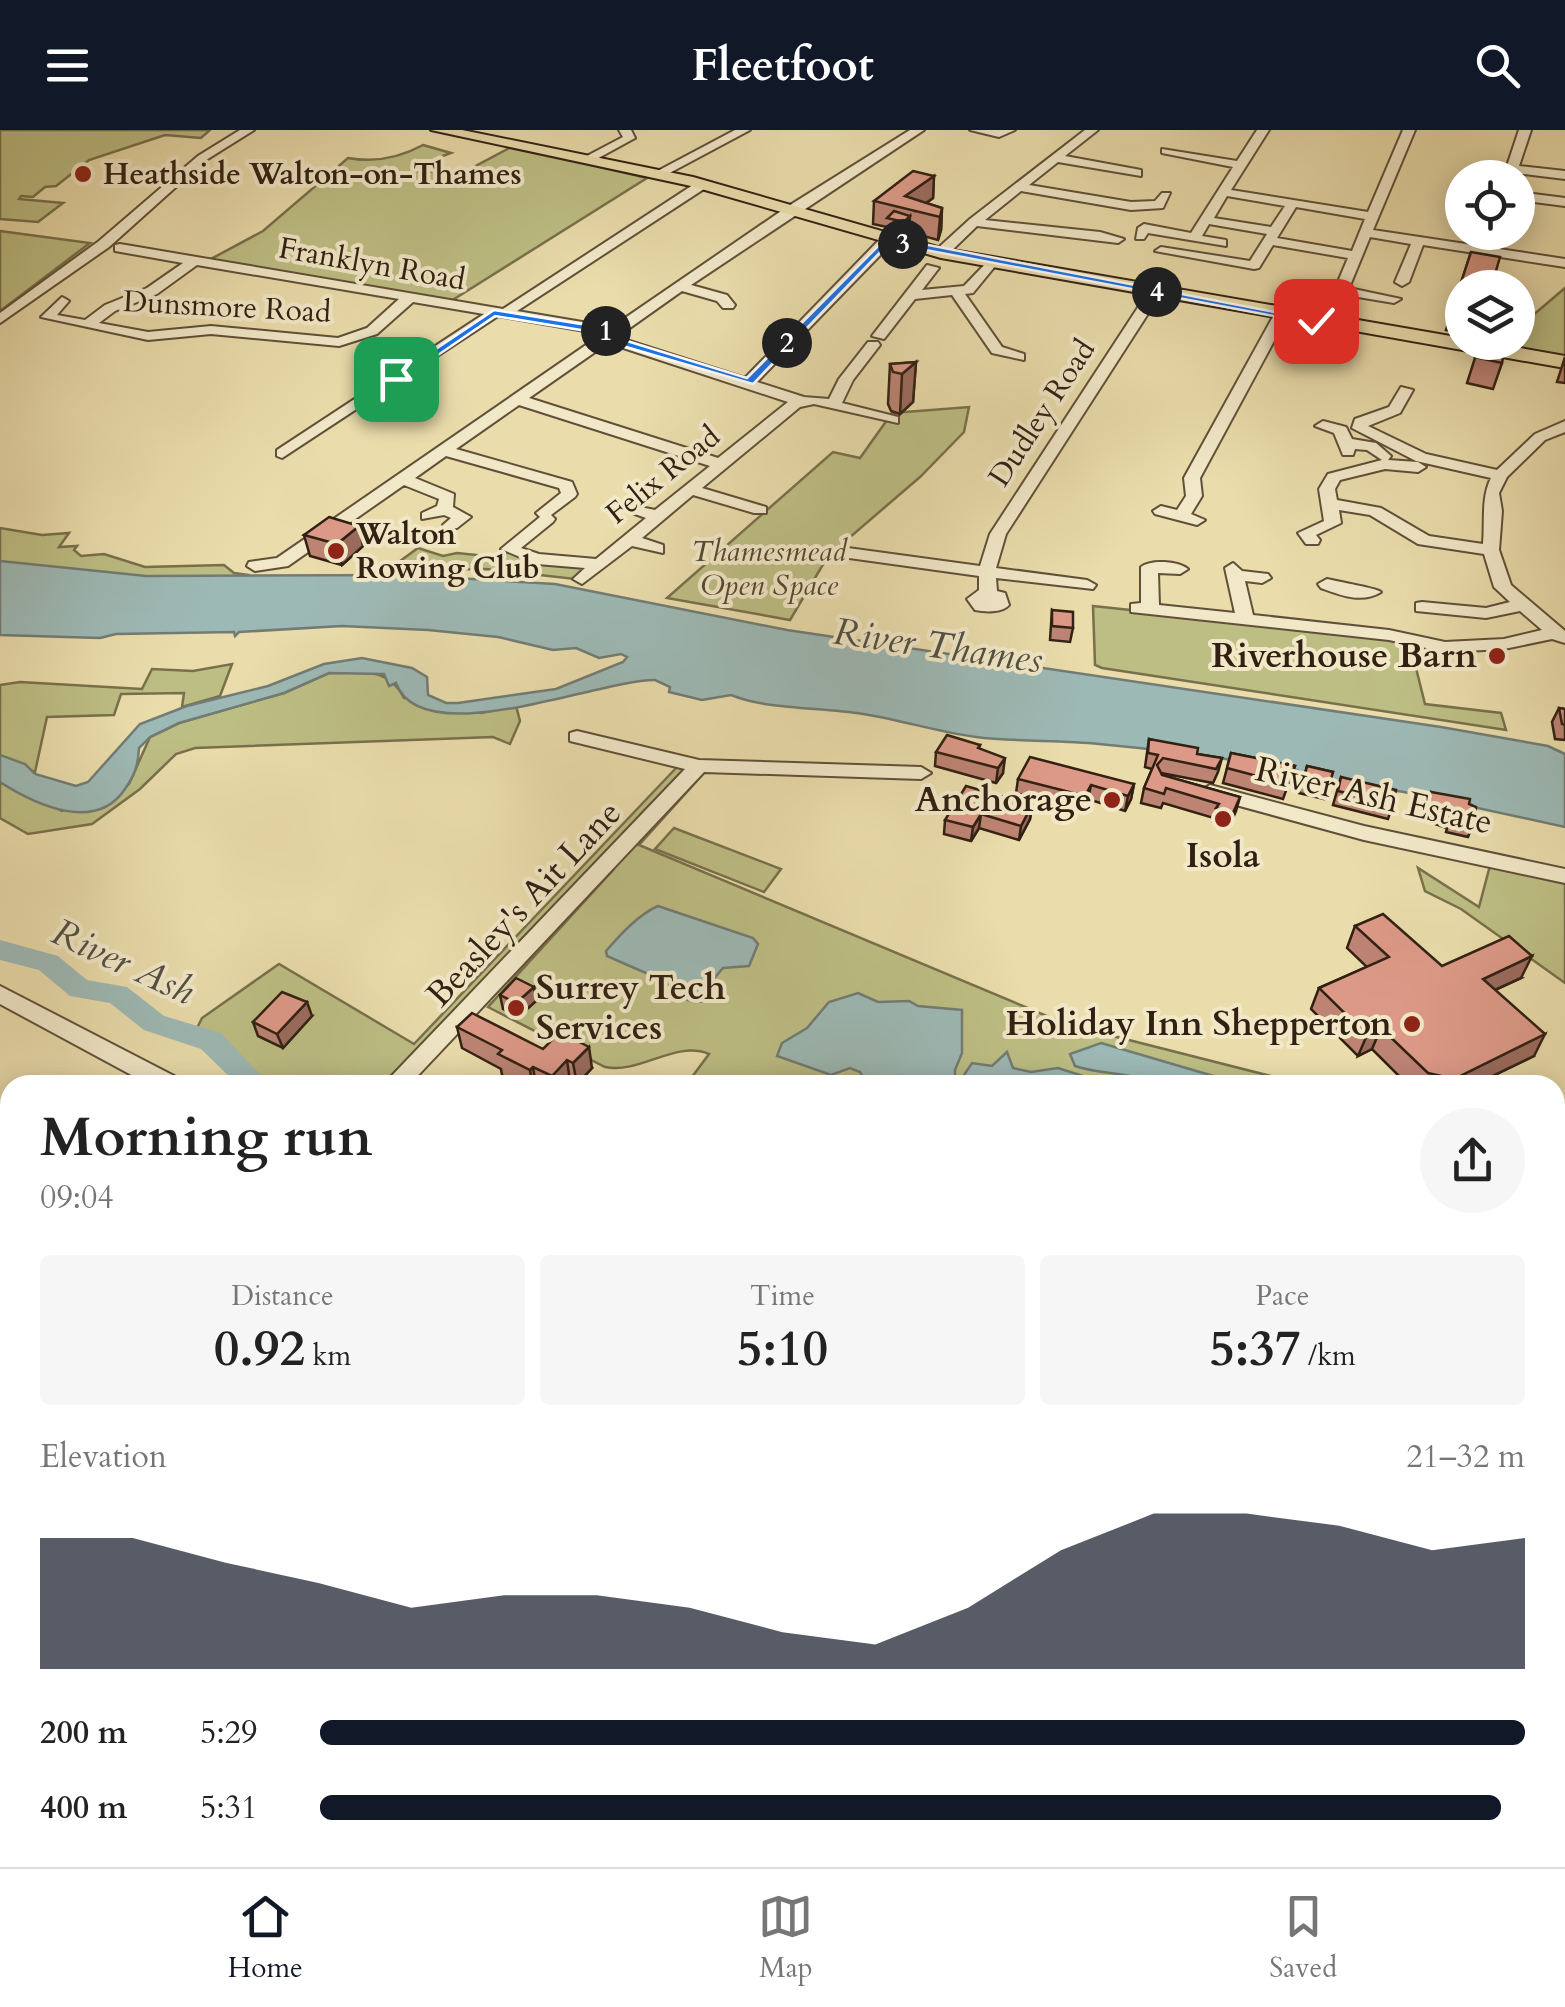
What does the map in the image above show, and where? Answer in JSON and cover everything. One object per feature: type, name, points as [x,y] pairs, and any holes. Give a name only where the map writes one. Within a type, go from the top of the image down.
[{"type":"main road","points":[[439,130],[703,184],[887,240],[937,260],[991,262],[1562,362]]},
{"type":"street","points":[[0,319],[104,244],[202,158],[248,130]]},
{"type":"street","points":[[589,159],[629,138],[625,130]]},
{"type":"street","points":[[658,174],[742,130]]},
{"type":"street","points":[[255,566],[282,562],[791,210],[899,146],[918,130]]},
{"type":"street","points":[[976,130],[1003,134],[1008,130]]},
{"type":"street","points":[[834,404],[846,379],[937,260],[974,222],[1092,130]]},
{"type":"street","points":[[1195,237],[1263,130]]},
{"type":"street","points":[[1328,322],[1409,130]]},
{"type":"street","points":[[1515,160],[1525,130]]},
{"type":"street","points":[[598,140],[638,150]]},
{"type":"street","points":[[1166,151],[1240,165]]},
{"type":"street","points":[[1055,158],[1140,171],[1126,186]]},
{"type":"street","points":[[1535,174],[1565,175]]},
{"type":"street","points":[[282,453],[703,184]]},
{"type":"street","points":[[1018,187],[1130,206],[1159,205],[1166,196]]},
{"type":"street","points":[[1222,192],[1373,216]]},
{"type":"street","points":[[1535,198],[1565,202]]},
{"type":"street","points":[[1160,251],[1248,266],[1258,263],[1292,204]]},
{"type":"street","points":[[1206,220],[1358,256]]},
{"type":"street","points":[[974,222],[1045,240],[1086,232],[1111,236]]},
{"type":"street","points":[[1140,236],[1144,228],[1220,244]]},
{"type":"street","points":[[1366,233],[1565,263]]},
{"type":"street","points":[[749,382],[887,240]]},
{"type":"street","points":[[1402,282],[1418,241]]},
{"type":"street","name":"Franklyn Road","points":[[120,248],[610,335],[800,400]]},
{"type":"street","name":"Dunsmore Road","points":[[88,324],[110,308],[152,291],[194,261]]},
{"type":"street","points":[[910,295],[971,288],[991,262]]},
{"type":"street","points":[[682,287],[722,298],[728,305]]},
{"type":"street","points":[[1343,291],[1394,299]]},
{"type":"street","points":[[957,292],[997,350],[1019,356]]},
{"type":"street","name":"Dudley Road","points":[[986,571],[998,534],[1027,483],[1155,292]]},
{"type":"street","name":"Dunsmore Road","points":[[62,301],[48,316],[148,336],[211,330],[339,342],[372,331],[409,298]]},
{"type":"street","points":[[1162,511],[1189,518],[1194,496],[1192,478],[1281,314]]},
{"type":"street","points":[[1406,390],[1398,408],[1360,422],[1360,428],[1421,458],[1500,474]]},
{"type":"street","points":[[517,399],[720,464]]},
{"type":"street","points":[[800,400],[834,404],[894,420]]},
{"type":"street","name":"Felix Road","points":[[582,579],[800,400]]},
{"type":"street","points":[[1323,426],[1341,430],[1346,447],[1371,446],[1388,461],[1418,467]]},
{"type":"street","points":[[1559,636],[1504,587],[1490,550],[1494,511],[1491,492],[1500,474],[1540,437],[1565,426]]},
{"type":"street","points":[[442,450],[566,485],[568,494],[509,548],[537,558],[597,564]]},
{"type":"street","points":[[1302,534],[1331,526],[1334,516],[1326,473],[1370,470],[1388,461]]},
{"type":"street","points":[[402,478],[445,495],[449,500],[441,517]]},
{"type":"street","points":[[690,489],[760,510]]},
{"type":"street","points":[[1330,504],[1375,511],[1424,540],[1490,550]]},
{"type":"street","points":[[627,506],[656,516]]},
{"type":"street","points":[[628,538],[657,549]]},
{"type":"street","points":[[848,553],[1087,585]]},
{"type":"street","points":[[1180,568],[1149,567],[1144,609],[1466,647],[1559,636]]},
{"type":"street","points":[[986,571],[988,594]]},
{"type":"street","points":[[1245,620],[1233,571],[1262,578]]},
{"type":"street","points":[[1327,584],[1351,593],[1372,592]]},
{"type":"street","points":[[1351,593],[1352,631]]},
{"type":"street","points":[[1422,607],[1488,612],[1521,605]]},
{"type":"street","name":"Beasley's Ait Lane","points":[[577,738],[699,766],[922,773]]},
{"type":"street","name":"Beasley's Ait Lane","points":[[405,1075],[699,766]]},
{"type":"street","name":"River Ash Estate","points":[[1185,785],[1364,833],[1565,876]]},
{"type":"street","points":[[0,994],[151,1075]]},
{"type":"green space","points":[[0,130],[210,130],[201,138],[165,135],[89,160],[56,186],[45,187],[33,197],[21,196],[19,199],[63,203],[38,222],[0,219]]},
{"type":"green space","points":[[423,145],[451,153],[419,165],[415,171],[447,172],[451,179],[513,146],[647,178],[451,301],[209,260],[263,231],[348,158],[387,158]]},
{"type":"green space","points":[[0,231],[90,243],[0,311]]},
{"type":"green space","points":[[1565,288],[1565,357],[1535,352],[1535,314]]},
{"type":"green space","name":"Thamesmead Open Space","points":[[969,407],[964,432],[920,477],[828,556],[790,620],[667,598],[833,452],[860,458],[892,413]]},
{"type":"green space","points":[[0,528],[42,535],[69,533],[59,547],[77,546],[74,550],[81,556],[104,554],[145,567],[224,565],[234,573],[248,575],[244,580],[203,585],[0,565]]},
{"type":"green space","points":[[418,548],[443,556],[457,553],[496,557],[508,552],[535,562],[585,568],[575,579],[486,569],[388,570]]},
{"type":"green space","points":[[1093,606],[1348,633],[1410,644],[1425,704],[1501,713],[1506,730],[1102,668],[1095,665]]},
{"type":"green space","points":[[232,664],[220,696],[182,707],[184,693],[121,694],[114,715],[47,717],[35,772],[0,755],[0,685],[20,682],[142,689],[152,669],[193,671]]},
{"type":"green space","points":[[329,673],[382,676],[398,687],[404,698],[481,713],[516,706],[520,721],[510,744],[493,737],[195,748],[176,754],[140,789],[92,824],[28,834],[0,818],[0,782],[62,811],[129,784],[150,737],[179,723],[284,693]]},
{"type":"green space","points":[[677,767],[704,773],[639,845],[1066,1024],[1267,1075],[693,1075],[709,1054],[696,1051],[632,1066],[605,1067],[488,1007],[614,869],[406,1075],[234,1075],[208,1048],[190,1042],[202,1018],[279,964],[414,1044]]},
{"type":"green space","points":[[674,828],[781,869],[764,892],[655,849]]},
{"type":"green space","points":[[1492,858],[1565,876],[1565,983],[1461,909],[1425,891],[1418,868],[1479,907]]},
{"type":"water","points":[[0,561],[146,576],[406,575],[555,584],[787,630],[1441,727],[1548,746],[1565,754],[1565,827],[1404,792],[1307,777],[1297,770],[1124,746],[976,737],[863,714],[777,706],[731,695],[702,700],[669,692],[670,687],[655,680],[475,713],[440,712],[412,703],[396,683],[389,686],[384,674],[329,673],[284,693],[179,723],[150,737],[139,748],[131,780],[113,802],[98,810],[65,811],[0,782],[0,755],[25,764],[35,774],[76,786],[88,782],[140,724],[187,706],[268,686],[324,664],[362,658],[412,668],[427,677],[428,695],[446,703],[458,703],[556,689],[627,657],[621,654],[599,658],[576,648],[553,650],[498,637],[342,626],[239,632],[235,636],[234,632],[116,634],[100,638],[0,635]]},
{"type":"water","points":[[658,906],[753,938],[758,944],[749,966],[723,968],[712,981],[708,1001],[694,1002],[682,998],[662,980],[607,956],[606,951],[624,932]]},
{"type":"water","points":[[858,993],[878,1002],[909,1001],[918,1006],[962,1010],[962,1053],[955,1075],[862,1075],[850,1068],[831,1075],[777,1056],[782,1043],[807,1028],[829,1002]]},
{"type":"water","points":[[1101,1043],[1210,1075],[1124,1075],[1075,1066],[1070,1054]]},
{"type":"water","points":[[1007,1052],[1013,1068],[1031,1072],[1058,1068],[1080,1075],[964,1075],[972,1063],[992,1066]]},
{"type":"building","points":[[913,171],[934,176],[905,196],[942,208],[940,217],[874,201]]},
{"type":"building","points":[[894,211],[910,216],[904,222],[887,218]]},
{"type":"building","points":[[1471,252],[1500,257],[1496,270],[1465,270]]},
{"type":"building","points":[[916,362],[902,374],[893,372],[890,364]]},
{"type":"building","points":[[329,517],[359,526],[337,544],[304,535]]},
{"type":"building","points":[[1052,610],[1073,612],[1073,628],[1052,626]]},
{"type":"building","points":[[1559,708],[1565,709],[1565,725],[1562,724]]},
{"type":"building","points":[[947,735],[1005,758],[998,768],[936,752]]},
{"type":"building","points":[[1149,739],[1198,748],[1197,754],[1222,758],[1216,769],[1163,758],[1157,765],[1162,775],[1240,797],[1233,813],[1216,808],[1219,804],[1166,788],[1164,794],[1144,788],[1158,755],[1148,753]]},
{"type":"building","points":[[1231,753],[1295,766],[1287,784],[1227,768]]},
{"type":"building","points":[[1030,757],[1134,784],[1128,796],[1091,785],[1085,796],[1018,779]]},
{"type":"building","points":[[1307,766],[1333,772],[1329,785],[1304,779]]},
{"type":"building","points":[[1341,777],[1396,790],[1393,804],[1338,791]]},
{"type":"building","points":[[966,786],[1032,805],[1021,826],[981,814],[973,827],[945,820]]},
{"type":"building","points":[[1431,792],[1470,799],[1469,804],[1476,807],[1474,822],[1452,818],[1453,813],[1429,806]]},
{"type":"building","name":"Holiday Inn Shepperton","points":[[1383,914],[1442,966],[1509,936],[1532,956],[1483,979],[1545,1034],[1462,1075],[1428,1073],[1381,1028],[1367,1035],[1319,988],[1389,957],[1355,926]]},
{"type":"building","points":[[516,978],[534,987],[516,1003],[500,995]]},
{"type":"building","points":[[282,992],[307,1002],[277,1034],[253,1022]]},
{"type":"building","points":[[472,1013],[543,1049],[560,1032],[589,1047],[573,1063],[567,1060],[550,1075],[498,1054],[502,1050],[457,1027]]},
{"type":"waterway","name":"River Ash","points":[[0,950],[48,963],[80,989],[117,994],[154,1023],[211,1041],[246,1075]]},
{"type":"place","name":"Heathside Walton-on-Thames","points":[[83,174]]},
{"type":"place","name":"Walton Rowing Club","points":[[336,551]]},
{"type":"place","name":"Riverhouse Barn","points":[[1497,656]]},
{"type":"place","name":"Anchorage","points":[[1112,800]]},
{"type":"place","name":"Isola","points":[[1223,819]]},
{"type":"place","name":"Surrey Tech Services","points":[[516,1008]]},
{"type":"place","name":"Holiday Inn Shepperton","points":[[1412,1024]]},
{"type":"route","points":[[396,379],[494,312],[614,332],[606,338],[749,382],[887,240],[1316,321]]},
{"type":"water label","name":"River Thames","points":[[938,646]]}]
